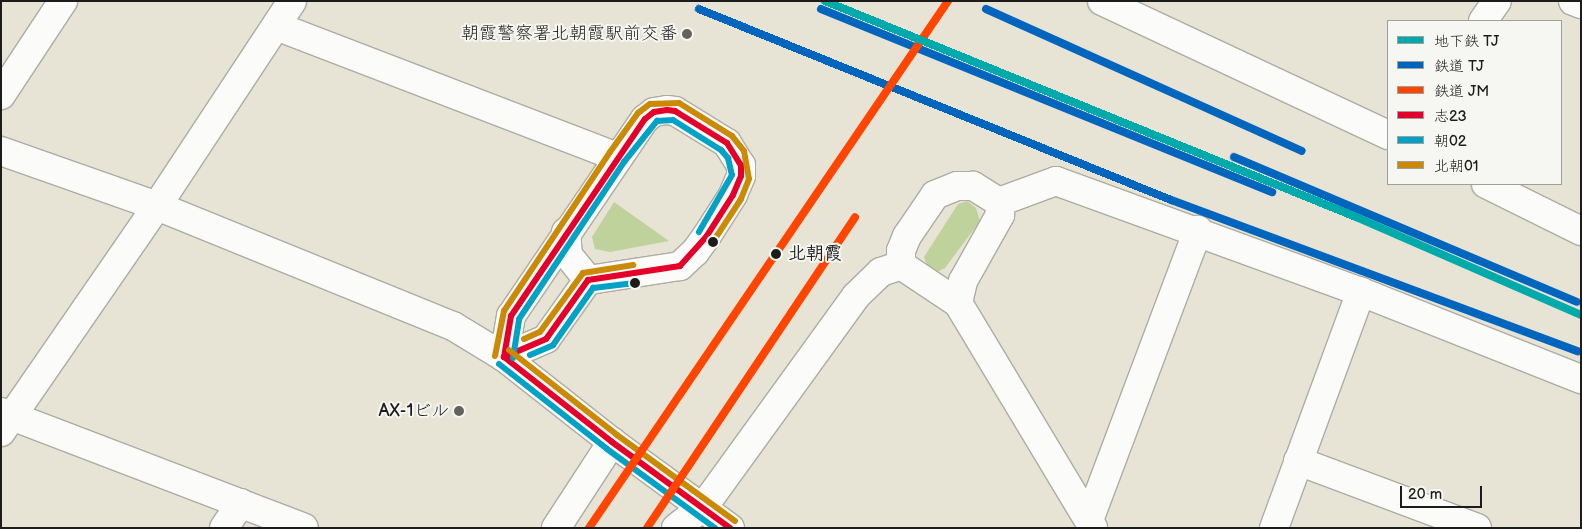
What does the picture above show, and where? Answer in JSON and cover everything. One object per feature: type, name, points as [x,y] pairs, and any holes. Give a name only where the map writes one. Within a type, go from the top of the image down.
[{"type":"street","points":[[1,95],[63,1]]},
{"type":"street","points":[[292,1],[157,206],[5,420],[241,503],[304,528]]},
{"type":"street","points":[[1102,1],[1387,135]]},
{"type":"street","points":[[1484,20],[1497,1]]},
{"type":"street","points":[[1573,1],[1581,4]]},
{"type":"street","points":[[276,26],[617,156]]},
{"type":"street","points":[[675,111],[727,143],[739,159],[741,176],[733,195],[701,245],[680,266],[588,280],[546,340],[504,357],[511,316],[617,156],[645,119],[654,112],[675,111]]},
{"type":"street","points":[[1,151],[157,206],[453,326],[504,357],[612,442],[704,506],[730,528]]},
{"type":"street","points":[[999,202],[1056,180],[1198,230],[1581,379]]},
{"type":"street","points":[[1488,185],[1581,231]]},
{"type":"street","points":[[901,266],[900,251],[907,236],[935,195],[957,186],[973,186],[999,202]]},
{"type":"street","points":[[958,303],[963,281],[1000,215],[999,202]]},
{"type":"street","points":[[1091,524],[1198,230]]},
{"type":"street","points":[[566,232],[568,255],[588,280]]},
{"type":"street","points":[[901,266],[958,303],[1091,524]]},
{"type":"street","points":[[676,528],[704,506],[856,296],[882,272],[901,266]]},
{"type":"street","points":[[1274,528],[1361,292]]},
{"type":"street","points":[[556,528],[612,442]]},
{"type":"street","points":[[1298,460],[1476,528]]},
{"type":"street","points":[[224,528],[241,503]]},
{"type":"green space","points":[[967,201],[976,208],[980,221],[945,268],[935,273],[928,268],[924,257],[958,204]]},
{"type":"green space","points":[[614,202],[669,241],[610,252],[595,249],[592,237]]},
{"type":"metro line","name":"TJ","points":[[825,1],[1356,217],[1581,315]]},
{"type":"rail line","name":"JM","points":[[589,528],[948,1]]},
{"type":"rail line","name":"TJ","points":[[699,9],[1171,200],[1578,351]]},
{"type":"rail line","name":"TJ","points":[[821,9],[1272,192]]},
{"type":"rail line","name":"TJ","points":[[986,9],[1302,151]]},
{"type":"rail line","name":"TJ","points":[[1234,157],[1577,302]]},
{"type":"rail line","name":"JM","points":[[647,528],[855,217]]},
{"type":"transit line","name":"北朝01","points":[[495,356],[504,311],[610,152],[638,113],[650,104],[679,103],[732,136],[744,151],[749,179],[741,199],[713,242]]},
{"type":"transit line","name":"志23","points":[[667,110],[675,111],[727,143],[741,165],[741,176],[733,195],[706,237],[680,266],[588,280],[546,339],[504,357],[511,316],[645,119],[654,112],[667,110]]},
{"type":"transit line","name":"朝02","points":[[513,358],[519,319],[624,162],[657,121],[673,120],[721,150],[728,158],[732,175],[699,232]]},
{"type":"transit line","name":"北朝01","points":[[524,339],[540,332],[583,273],[633,265]]},
{"type":"transit line","name":"朝02","points":[[530,355],[553,345],[593,288],[635,283]]},
{"type":"transit line","name":"北朝01","points":[[509,350],[617,435],[735,521]]},
{"type":"transit line","name":"志23","points":[[504,357],[612,442],[730,528]]},
{"type":"transit line","name":"朝02","points":[[499,364],[607,449],[715,528]]},
{"type":"place","name":"朝霞警察署北朝霞駅前交番","points":[[687,34]]},
{"type":"place","name":"北朝霞","points":[[776,254]]},
{"type":"place","name":"AX-1ビル","points":[[459,411]]}]
